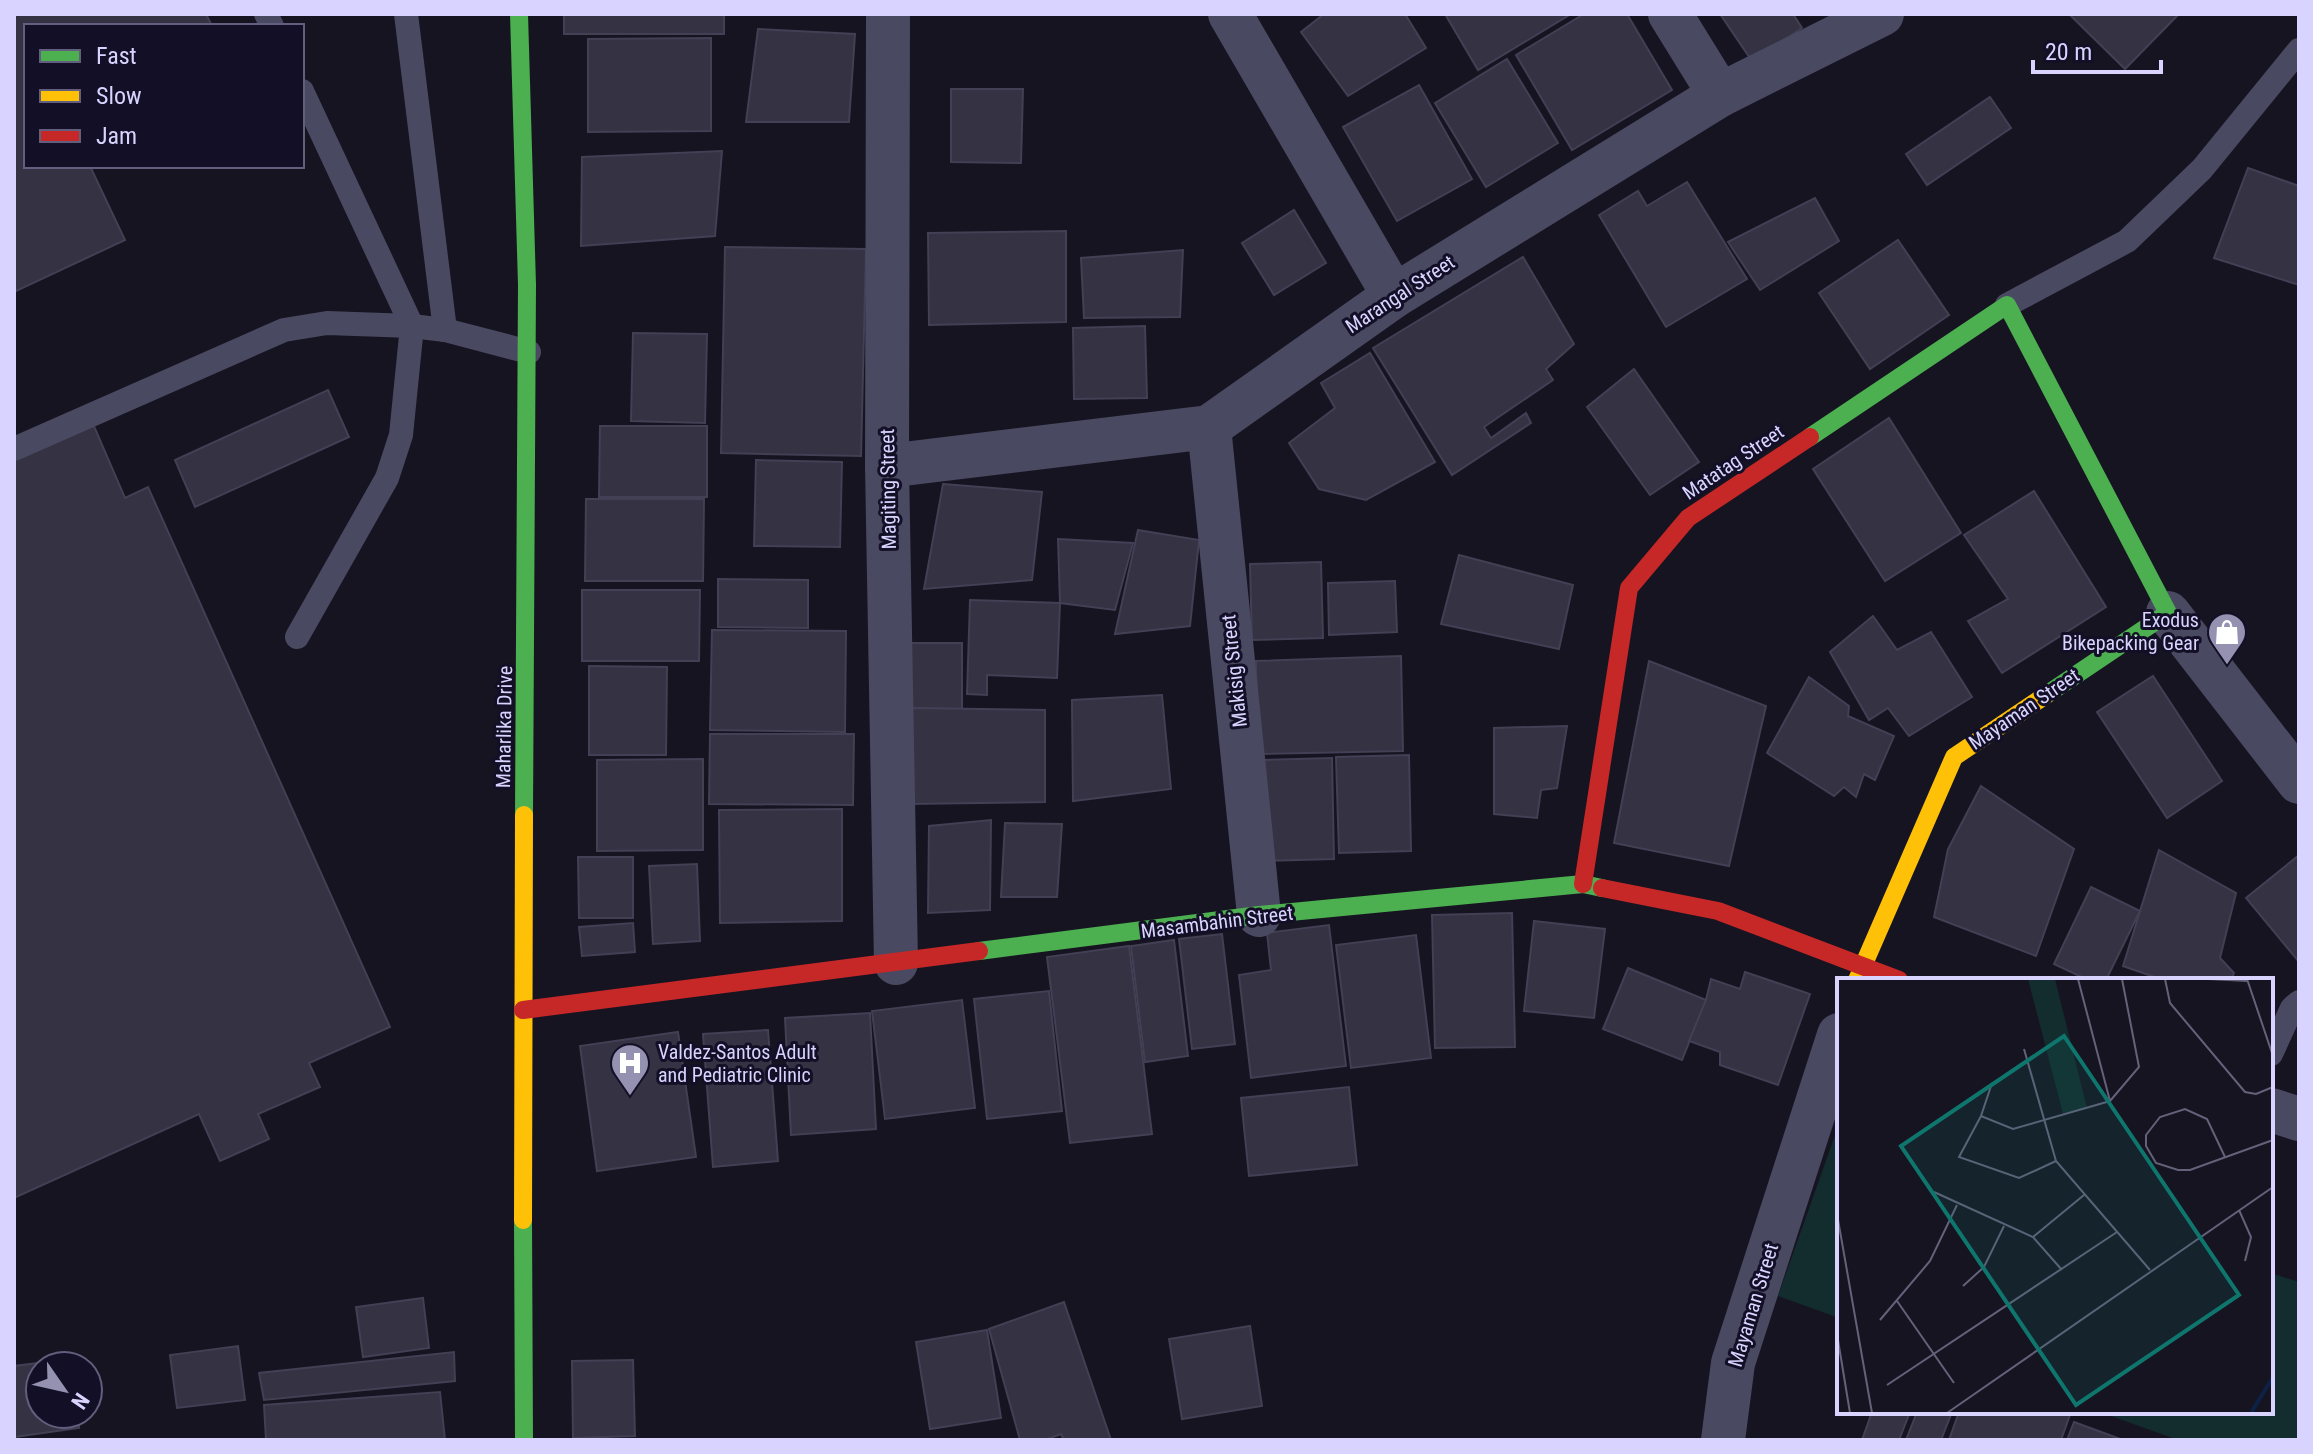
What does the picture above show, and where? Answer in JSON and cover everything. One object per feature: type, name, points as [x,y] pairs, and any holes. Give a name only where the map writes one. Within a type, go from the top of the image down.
[{"type":"street","name":"Maharlika Drive","points":[[519,14],[526,141],[529,352],[523,1010],[524,1440]]},
{"type":"street","name":"Magiting Street","points":[[888,14],[887,466],[896,963]]},
{"type":"street","points":[[1230,14],[1394,296]]},
{"type":"street","points":[[1670,14],[1720,95]]},
{"type":"street","name":"Marangal Street","points":[[887,466],[1209,427],[1394,296],[1720,95],[1882,14]]},
{"type":"street","points":[[2007,305],[2168,613],[2299,782]]},
{"type":"street","name":"Matatag Street","points":[[1583,884],[1629,588],[1688,518],[2007,305]]},
{"type":"street","name":"Makisig Street","points":[[1209,427],[1259,915]]},
{"type":"street","name":"Mayaman Street","points":[[1859,973],[1954,757],[2168,613]]},
{"type":"street","name":"Masambahin Street","points":[[523,1010],[1259,915],[1583,884],[1718,911],[1859,973],[1888,978]]},
{"type":"street","name":"Mayaman Street","points":[[1723,1440],[1733,1363],[1837,1041]]},
{"type":"street","points":[[2273,1111],[2299,1119]]},
{"type":"lane","points":[[406,14],[445,330]]},
{"type":"lane","points":[[2007,305],[2127,241],[2202,169],[2299,50]]},
{"type":"lane","points":[[297,637],[387,478],[401,435],[412,326],[304,95]]},
{"type":"lane","points":[[14,449],[284,330],[327,323],[412,326],[445,330],[529,352]]},
{"type":"lane","points":[[2273,1050],[2292,1008],[2299,1002]]},
{"type":"green space","points":[[1837,1130],[1837,1317],[1778,1296]]},
{"type":"green space","points":[[2273,1274],[2299,1282],[2299,1440],[2178,1440],[2106,1414],[2273,1414]]},
{"type":"building","points":[[14,14],[206,14],[211,24],[24,24],[24,168],[91,168],[125,240],[14,292]]},
{"type":"building","points":[[564,14],[724,14],[724,34],[564,34]]},
{"type":"building","points":[[1324,14],[1405,14],[1426,48],[1348,96],[1301,32]]},
{"type":"building","points":[[1445,14],[1571,14],[1478,70]]},
{"type":"building","points":[[1584,14],[1627,14],[1672,90],[1572,150],[1516,55]]},
{"type":"building","points":[[1720,14],[1793,14],[1802,28],[1752,61]]},
{"type":"building","points":[[2069,14],[2179,14],[2125,69]]},
{"type":"building","points":[[758,29],[855,34],[849,122],[746,122]]},
{"type":"building","points":[[711,38],[711,131],[588,132],[588,39]]},
{"type":"building","points":[[1507,59],[1558,143],[1486,187],[1435,103]]},
{"type":"building","points":[[1419,85],[1472,179],[1397,221],[1343,127]]},
{"type":"building","points":[[951,89],[1023,89],[1021,163],[951,162]]},
{"type":"building","points":[[1990,97],[2011,128],[1927,185],[1906,154]]},
{"type":"building","points":[[722,151],[715,236],[581,246],[582,157]]},
{"type":"building","points":[[2248,168],[2299,186],[2299,285],[2214,258]]},
{"type":"building","points":[[1687,182],[1747,279],[1666,327],[1599,215],[1638,191],[1647,206]]},
{"type":"building","points":[[1815,198],[1839,241],[1760,290],[1728,242]]},
{"type":"building","points":[[1294,210],[1326,263],[1274,295],[1242,243]]},
{"type":"building","points":[[1066,231],[1066,322],[929,325],[928,233]]},
{"type":"building","points":[[1898,240],[1949,315],[1870,369],[1819,293]]},
{"type":"building","points":[[725,247],[866,249],[861,456],[721,453]]},
{"type":"building","points":[[1183,250],[1180,317],[1084,318],[1081,258]]},
{"type":"building","points":[[1523,257],[1574,344],[1546,369],[1553,380],[1484,427],[1491,438],[1526,413],[1531,423],[1452,475],[1373,348]]},
{"type":"building","points":[[1145,326],[1147,398],[1074,399],[1073,328]]},
{"type":"building","points":[[633,333],[707,334],[705,423],[631,421]]},
{"type":"building","points":[[1370,353],[1435,462],[1366,500],[1319,489],[1289,443],[1335,408],[1321,383]]},
{"type":"building","points":[[1634,369],[1699,462],[1650,495],[1587,407]]},
{"type":"building","points":[[328,390],[349,437],[195,507],[175,460]]},
{"type":"building","points":[[1889,418],[1961,533],[1885,581],[1813,469]]},
{"type":"building","points":[[93,424],[125,498],[148,487],[390,1027],[309,1063],[320,1087],[258,1114],[269,1139],[220,1161],[199,1114],[14,1198],[14,460]]},
{"type":"building","points":[[600,426],[707,426],[707,497],[599,497]]},
{"type":"building","points":[[756,460],[842,462],[840,547],[754,546]]},
{"type":"building","points":[[943,484],[1042,492],[1032,580],[924,589]]},
{"type":"building","points":[[2034,491],[2106,607],[2002,673],[1968,621],[2008,599],[1964,535]]},
{"type":"building","points":[[586,499],[704,499],[703,581],[585,581]]},
{"type":"building","points":[[1138,530],[1199,540],[1190,626],[1115,634]]},
{"type":"building","points":[[1058,539],[1133,543],[1115,610],[1060,603]]},
{"type":"building","points":[[1459,555],[1573,585],[1559,649],[1441,624]]},
{"type":"building","points":[[1321,562],[1323,638],[1252,640],[1250,564]]},
{"type":"building","points":[[718,579],[808,580],[808,628],[718,627]]},
{"type":"building","points":[[1395,581],[1397,632],[1329,635],[1328,583]]},
{"type":"building","points":[[582,590],[700,590],[699,661],[582,661]]},
{"type":"building","points":[[970,600],[1060,603],[1057,678],[987,675],[987,695],[967,694]]},
{"type":"building","points":[[1873,616],[1897,650],[1931,632],[1972,697],[1909,736],[1888,708],[1869,720],[1830,652]]},
{"type":"building","points":[[712,630],[846,631],[845,732],[710,730]]},
{"type":"building","points":[[910,643],[962,643],[962,709],[910,708]]},
{"type":"building","points":[[1401,656],[1403,751],[1258,754],[1256,661]]},
{"type":"building","points":[[1649,661],[1766,706],[1729,866],[1614,843]]},
{"type":"building","points":[[589,666],[667,667],[666,755],[589,755]]},
{"type":"building","points":[[2153,676],[2222,781],[2167,818],[2097,712]]},
{"type":"building","points":[[1809,677],[1849,706],[1848,716],[1894,736],[1875,780],[1864,774],[1856,797],[1844,787],[1834,796],[1767,753]]},
{"type":"building","points":[[1162,695],[1171,789],[1073,801],[1072,700]]},
{"type":"building","points":[[910,708],[1045,710],[1045,802],[908,804]]},
{"type":"building","points":[[1567,726],[1557,788],[1541,790],[1537,818],[1494,814],[1494,728]]},
{"type":"building","points":[[710,734],[854,734],[853,805],[709,804]]},
{"type":"building","points":[[1409,755],[1411,851],[1339,853],[1336,757]]},
{"type":"building","points":[[1332,758],[1334,859],[1264,861],[1261,760]]},
{"type":"building","points":[[703,759],[703,850],[597,851],[597,760]]},
{"type":"building","points":[[1981,786],[2074,849],[2036,956],[1934,917],[1948,849]]},
{"type":"building","points":[[842,809],[842,921],[720,923],[719,810]]},
{"type":"building","points":[[991,820],[990,910],[928,913],[929,826]]},
{"type":"building","points":[[1005,823],[1062,824],[1057,897],[1001,897]]},
{"type":"building","points":[[2159,850],[2236,893],[2220,958],[2234,973],[2232,978],[2157,978],[2123,966]]},
{"type":"building","points":[[2299,855],[2299,962],[2246,898]]},
{"type":"building","points":[[578,857],[633,857],[633,918],[579,918]]},
{"type":"building","points":[[697,864],[700,941],[653,944],[649,866]]},
{"type":"building","points":[[2091,887],[2140,911],[2107,978],[2084,978],[2054,964]]},
{"type":"building","points":[[1512,913],[1515,1047],[1435,1048],[1432,915]]},
{"type":"building","points":[[1534,921],[1605,929],[1594,1018],[1524,1011]]},
{"type":"building","points":[[633,923],[635,952],[582,956],[579,927]]},
{"type":"building","points":[[1329,925],[1346,1066],[1251,1078],[1239,975],[1271,970],[1267,933]]},
{"type":"building","points":[[1222,934],[1235,1044],[1192,1049],[1179,939]]},
{"type":"building","points":[[1416,935],[1431,1058],[1351,1068],[1336,945]]},
{"type":"building","points":[[1174,940],[1188,1056],[1145,1062],[1131,946]]},
{"type":"building","points":[[1129,946],[1152,1134],[1070,1143],[1047,957]]},
{"type":"building","points":[[1628,968],[1706,1000],[1682,1060],[1603,1029]]},
{"type":"building","points":[[1745,972],[1810,994],[1778,1085],[1720,1065],[1720,1052],[1689,1041],[1711,979],[1740,989]]},
{"type":"building","points":[[1049,991],[1062,1111],[987,1119],[974,999]]},
{"type":"building","points":[[962,1000],[975,1108],[885,1119],[872,1011]]},
{"type":"building","points":[[870,1013],[876,1129],[791,1135],[785,1018]]},
{"type":"building","points":[[768,1030],[778,1161],[713,1167],[703,1034]]},
{"type":"building","points":[[678,1032],[696,1157],[597,1171],[580,1046]]},
{"type":"building","points":[[1349,1087],[1357,1165],[1249,1176],[1241,1098]]},
{"type":"building","points":[[423,1298],[429,1348],[363,1357],[356,1307]]},
{"type":"building","points":[[1064,1302],[1111,1440],[1064,1440],[1061,1434],[1045,1440],[1020,1440],[989,1329]]},
{"type":"building","points":[[1250,1326],[1262,1406],[1182,1419],[1169,1339]]},
{"type":"building","points":[[987,1330],[1001,1418],[930,1429],[916,1342]]},
{"type":"building","points":[[238,1346],[245,1400],[177,1408],[170,1355]]},
{"type":"building","points":[[454,1352],[455,1381],[264,1400],[259,1373]]},
{"type":"building","points":[[633,1360],[635,1436],[573,1438],[572,1361]]},
{"type":"building","points":[[24,1365],[24,1430],[65,1430],[14,1437],[14,1366]]},
{"type":"building","points":[[440,1392],[445,1440],[266,1440],[264,1405]]},
{"type":"building","points":[[1871,1414],[1909,1414],[1899,1440],[1862,1440]]},
{"type":"building","points":[[1916,1414],[1951,1414],[1941,1440],[1906,1440]]},
{"type":"building","points":[[1958,1414],[2070,1414],[2061,1440],[1949,1440]]},
{"type":"building","points":[[2074,1422],[2123,1440],[2067,1440]]},
{"type":"traffic: fast","points":[[519,14],[527,285],[524,815]]},
{"type":"traffic: fast","points":[[1810,437],[2007,305],[2168,613],[2046,695]]},
{"type":"traffic: fast","points":[[979,951],[1259,915],[1583,884],[1602,888]]},
{"type":"traffic: fast","points":[[523,1220],[524,1440]]},
{"type":"traffic: slow","points":[[1858,978],[1954,757],[2046,695]]},
{"type":"traffic: slow","points":[[523,1220],[524,815]]},
{"type":"traffic: jam","points":[[1583,884],[1629,588],[1688,518],[1810,437]]},
{"type":"traffic: jam","points":[[1602,888],[1718,911],[1894,978]]},
{"type":"traffic: jam","points":[[523,1010],[979,951]]},
{"type":"place","name":"Exodus Bikepacking Gear","points":[[2227,666]]},
{"type":"place","name":"Valdez-Santos Adult and Pediatric Clinic","points":[[630,1097]]}]
